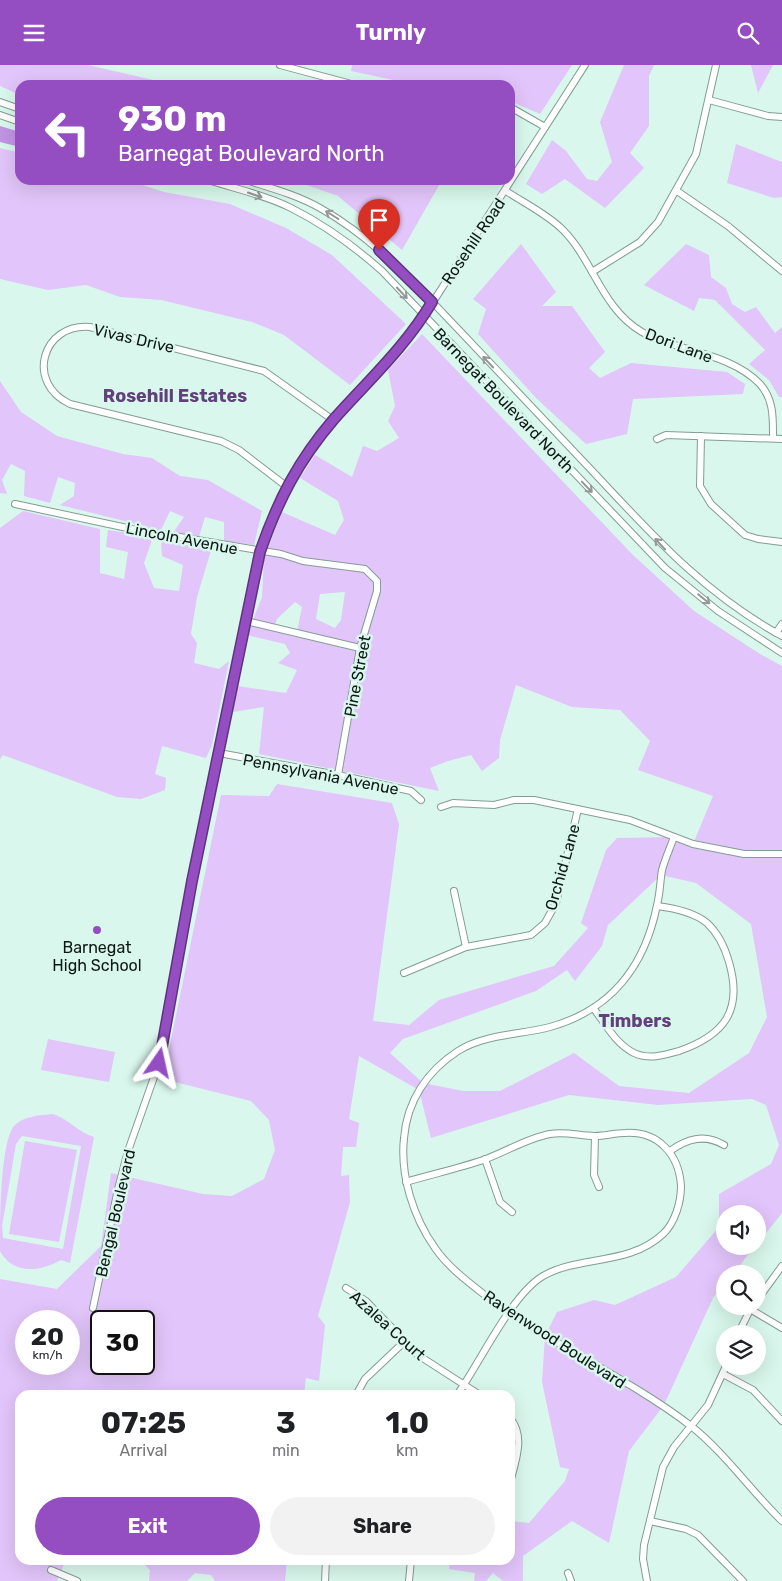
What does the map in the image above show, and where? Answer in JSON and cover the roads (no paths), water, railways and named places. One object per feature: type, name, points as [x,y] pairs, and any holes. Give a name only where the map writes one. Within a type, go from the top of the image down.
[{"type":"street","points":[[280,65],[296,67],[339,80]]},
{"type":"street","name":"Rosehill Road","points":[[515,176],[585,65]]},
{"type":"street","points":[[592,272],[650,233],[677,191],[696,154],[716,65]]},
{"type":"street","points":[[709,100],[768,116],[782,117]]},
{"type":"street","points":[[0,102],[15,107]]},
{"type":"street","points":[[515,110],[545,127]]},
{"type":"street","points":[[0,115],[15,120]]},
{"type":"street","name":"Barnegat Boulevard North","points":[[223,185],[290,207],[329,229],[382,271],[665,568],[718,611],[782,653]]},
{"type":"street","name":"Barnegat Boulevard North","points":[[262,185],[284,192],[319,208],[350,227],[379,250],[432,302],[672,557],[725,600],[779,635]]},
{"type":"street","name":"Rosehill Road","points":[[424,316],[510,185]]},
{"type":"street","name":"Dori Lane","points":[[506,191],[562,230],[592,272],[612,305],[642,332],[707,355],[738,369],[760,385],[770,399],[773,414],[773,438]]},
{"type":"street","points":[[677,191],[728,226],[782,271]]},
{"type":"street","name":"Bengal Boulevard","points":[[93,1308],[128,1151],[159,1063],[192,881],[260,552],[286,486],[333,420],[389,360],[424,316]]},
{"type":"street","name":"Vivas Drive","points":[[286,486],[239,450],[221,441],[70,405],[52,393],[44,374],[46,352],[56,338],[63,333],[80,326],[90,327],[264,371],[333,420]]},
{"type":"street","points":[[657,439],[666,435],[782,439]]},
{"type":"street","points":[[701,436],[700,486],[711,504],[745,535],[758,539],[782,542]]},
{"type":"street","name":"Lincoln Avenue","points":[[15,504],[89,520],[281,555],[303,561],[365,569],[376,578]]},
{"type":"street","name":"Pine Street","points":[[338,775],[360,648],[377,591],[376,578]]},
{"type":"street","points":[[246,621],[360,648]]},
{"type":"street","points":[[779,635],[782,624]]},
{"type":"street","name":"Pennsylvania Avenue","points":[[219,753],[338,775],[410,791],[421,800]]},
{"type":"street","points":[[441,807],[453,803],[494,805],[514,800],[534,800],[630,820],[693,844],[744,854],[782,854]]},
{"type":"street","name":"Orchid Lane","points":[[404,973],[466,947],[531,935],[545,923],[556,903],[578,809]]},
{"type":"street","name":"Ravenwood Boulevard","points":[[674,837],[663,869],[657,906],[648,937],[634,966],[614,992],[594,1009],[553,1026],[469,1044],[441,1063],[420,1088],[408,1114],[403,1148],[406,1182],[415,1209],[435,1248],[473,1285],[510,1313],[692,1427],[782,1521]]},
{"type":"street","points":[[454,891],[466,947]]},
{"type":"street","points":[[594,1009],[623,1046],[636,1054],[648,1057],[660,1056],[694,1046],[722,1026],[734,999],[734,979],[722,943],[706,923],[670,907],[657,906]]},
{"type":"street","points":[[406,1182],[485,1159],[549,1134],[595,1136],[639,1133],[659,1141],[670,1151],[680,1178],[680,1197],[673,1220],[664,1234],[651,1245],[636,1252],[557,1270],[544,1275],[524,1293],[461,1390]]},
{"type":"street","points":[[595,1136],[594,1175],[599,1187]]},
{"type":"street","points":[[670,1151],[685,1142],[703,1137],[712,1138],[724,1145]]},
{"type":"street","points":[[485,1159],[500,1202],[512,1212]]},
{"type":"street","points":[[766,1288],[782,1266]]},
{"type":"street","name":"Azalea Court","points":[[346,1288],[366,1301],[418,1355],[472,1390]]},
{"type":"street","points":[[763,1315],[782,1328]]},
{"type":"street","points":[[359,1390],[365,1379],[404,1342]]},
{"type":"street","points":[[647,1581],[643,1559],[650,1521],[666,1460],[712,1398],[723,1375]]},
{"type":"street","points":[[725,1375],[753,1390],[782,1421]]},
{"type":"street","points":[[515,1427],[519,1441],[515,1460]]},
{"type":"street","points":[[650,1521],[686,1529],[698,1535],[743,1581]]},
{"type":"street","points":[[325,1581],[326,1565]]},
{"type":"street","points":[[409,1581],[411,1565]]},
{"type":"street","points":[[51,1571],[78,1581]]},
{"type":"street","points":[[568,1573],[571,1581]]},
{"type":"place","name":"Barnegat High School","points":[[97,930]]},
{"type":"district","name":"Rosehill Estates","points":[[175,396]]},
{"type":"district","name":"Timbers","points":[[635,1021]]}]
